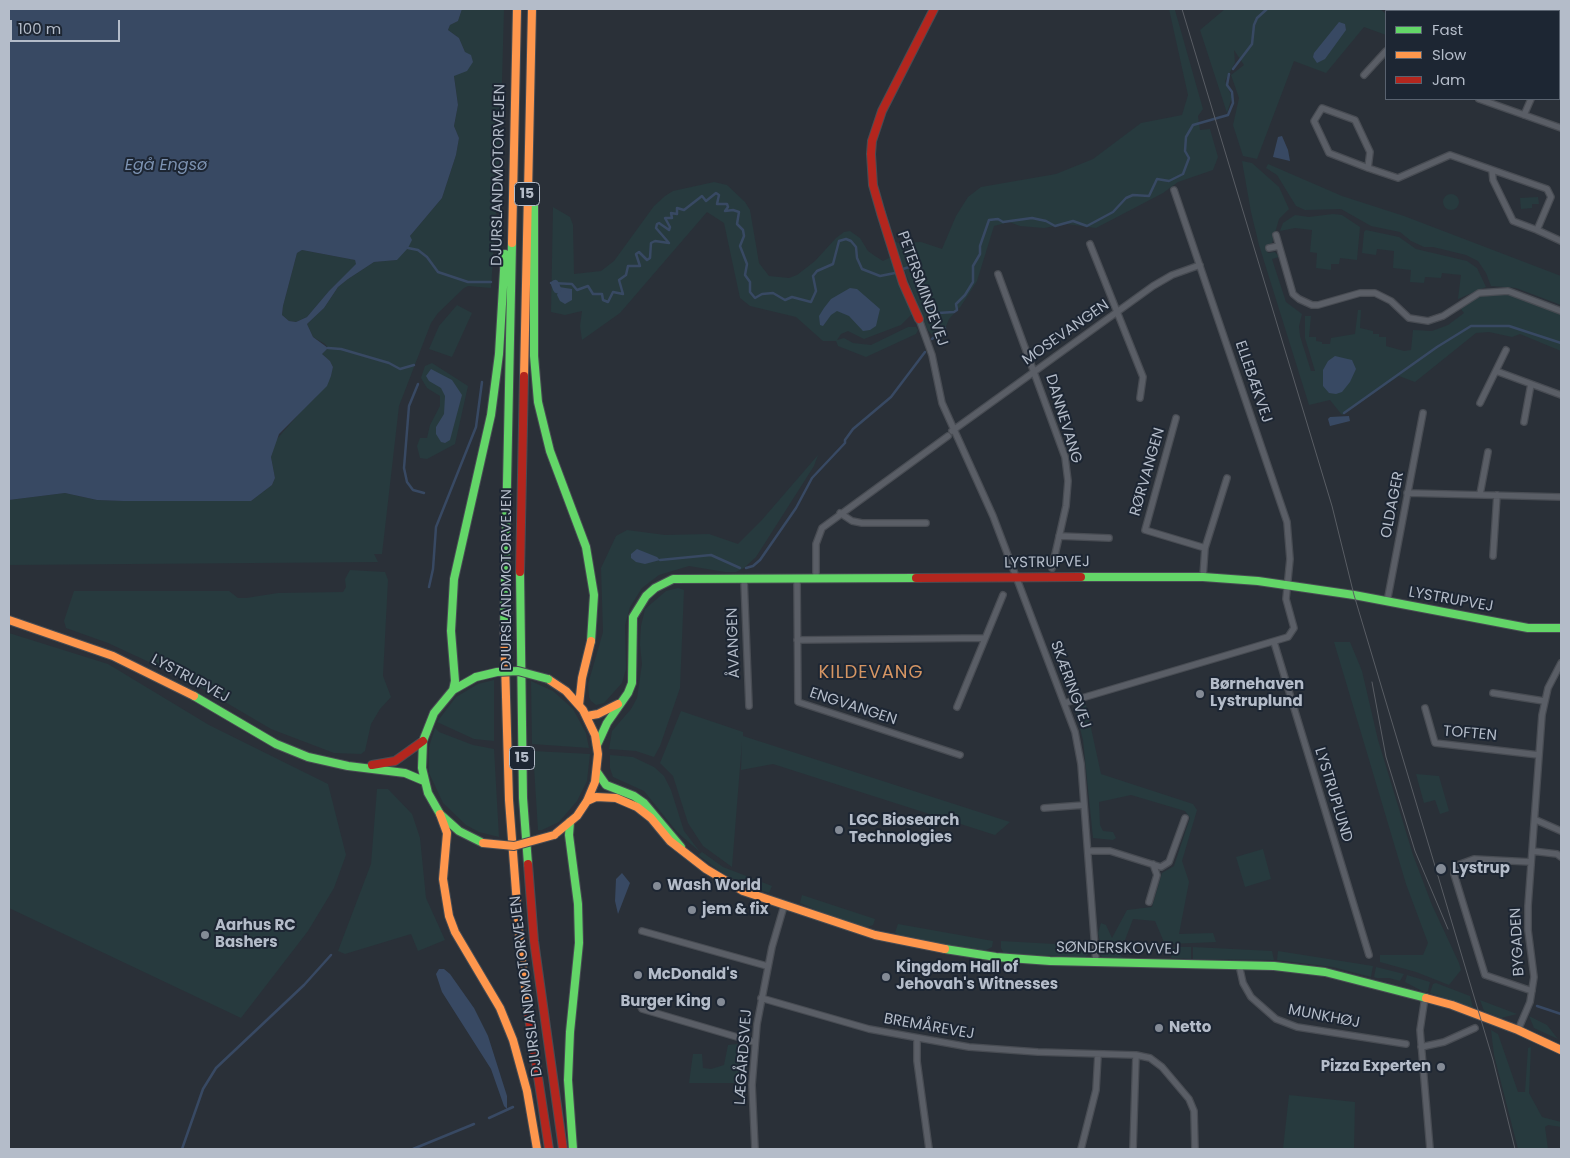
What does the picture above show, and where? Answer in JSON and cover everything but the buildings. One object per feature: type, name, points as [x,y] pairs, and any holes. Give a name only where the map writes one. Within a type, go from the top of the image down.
[{"type":"main road","name":"DJURSLANDMOTORVEJEN","points":[[517,9],[504,596],[508,800],[524,980],[549,1149]]},
{"type":"main road","name":"DJURSLANDMOTORVEJEN","points":[[533,9],[519,595],[523,798],[535,950],[563,1149]]},
{"type":"main road","points":[[533,9],[535,380],[543,427],[562,485],[586,547],[594,595],[593,634],[582,678],[579,705]]},
{"type":"main road","name":"PETERSMINDEVEJ","points":[[919,319],[894,259],[873,185],[872,141],[882,111],[934,9]]},
{"type":"main road","points":[[453,690],[455,681],[451,631],[454,579],[464,528],[486,446],[496,384],[514,146]]},
{"type":"main road","name":"LYSTRUPVEJ","points":[[597,745],[607,723],[622,702],[632,683],[633,617],[646,596],[655,588],[673,579],[1203,577],[1287,586],[1528,628],[1561,628]]},
{"type":"main road","name":"LYSTRUPVEJ","points":[[9,620],[74,641],[129,663],[174,684],[276,744],[315,759],[405,772],[424,781]]},
{"type":"main road","points":[[440,814],[460,831],[483,843],[519,845],[554,835],[570,822],[587,801],[597,772],[597,745],[586,716],[566,690],[548,680],[528,673],[507,671],[476,677],[453,690],[434,713],[423,741],[422,768],[424,781],[447,833],[443,879],[448,916],[455,932],[500,1008],[513,1040],[527,1091],[537,1149]]},
{"type":"main road","points":[[586,716],[602,712],[622,702]]},
{"type":"main road","name":"LYSTRUPVEJ","points":[[355,766],[395,761],[423,741]]},
{"type":"main road","name":"SØNDERSKOVVEJ","points":[[597,772],[606,785],[634,796],[655,812],[683,851]]},
{"type":"main road","name":"SØNDERSKOVVEJ","points":[[587,801],[604,796],[627,802],[651,818],[670,841],[726,882],[761,899],[851,928],[923,946],[996,957],[1096,962],[1240,965],[1325,972],[1425,997],[1518,1030],[1561,1050]]},
{"type":"main road","points":[[570,822],[569,835],[578,904],[579,942],[570,1032],[568,1080],[573,1149]]},
{"type":"street","points":[[1364,75],[1385,52]]},
{"type":"street","points":[[1378,61],[1385,64]]},
{"type":"street","points":[[1482,100],[1561,128]]},
{"type":"street","points":[[1524,115],[1531,100]]},
{"type":"street","points":[[1368,168],[1370,152],[1355,120],[1322,108],[1314,121],[1329,153],[1368,168],[1398,178],[1450,155],[1548,190],[1551,197],[1537,230]]},
{"type":"street","points":[[1492,170],[1493,180],[1513,222],[1561,241]]},
{"type":"street","name":"ELLEBÆKVEJ","points":[[1174,190],[1287,522],[1290,559],[1287,586]]},
{"type":"street","points":[[1276,235],[1293,294],[1312,305],[1360,294],[1375,293],[1391,301],[1409,318],[1428,321],[1443,316],[1479,293],[1508,290],[1561,310]]},
{"type":"street","points":[[1090,244],[1143,377],[1140,398]]},
{"type":"street","points":[[1269,248],[1279,246]]},
{"type":"street","name":"MOSEVANGEN","points":[[816,579],[817,536],[822,528],[840,513],[1153,286],[1172,275],[1200,265]]},
{"type":"street","name":"DANNEVANG","points":[[998,274],[1035,370],[1065,457],[1068,482],[1066,506],[1052,568]]},
{"type":"street","name":"PETERSMINDEVEJ","points":[[919,319],[932,355],[950,433],[992,516],[1017,578]]},
{"type":"street","points":[[1480,403],[1506,350]]},
{"type":"street","points":[[1496,371],[1561,395]]},
{"type":"street","points":[[1524,422],[1531,384]]},
{"type":"street","name":"OLDAGER","points":[[1387,602],[1423,413]]},
{"type":"street","name":"RØRVANGEN","points":[[1176,418],[1144,530],[1205,548]]},
{"type":"street","points":[[1480,494],[1488,452]]},
{"type":"street","points":[[1203,577],[1205,548],[1227,478]]},
{"type":"street","points":[[1408,493],[1561,497]]},
{"type":"street","points":[[1493,556],[1497,494]]},
{"type":"street","points":[[840,513],[862,523],[926,523]]},
{"type":"street","points":[[1059,536],[1109,538]]},
{"type":"street","name":"SKÆRINGVEJ","points":[[1017,578],[1075,732],[1081,764],[1096,962]]},
{"type":"street","name":"ÅVANGEN","points":[[744,579],[749,706]]},
{"type":"street","name":"ENGVANGEN","points":[[797,579],[798,702],[960,755]]},
{"type":"street","points":[[1065,703],[1288,637],[1294,628],[1286,599],[1287,586]]},
{"type":"street","points":[[957,707],[1003,595]]},
{"type":"street","points":[[796,640],[985,638]]},
{"type":"street","name":"LYSTRUPLUND","points":[[1274,642],[1369,955]]},
{"type":"street","name":"BYGADEN","points":[[1518,1030],[1532,991],[1534,977],[1528,930],[1531,862],[1536,820],[1544,701],[1561,663]]},
{"type":"street","points":[[1493,693],[1544,701]]},
{"type":"street","name":"TOFTEN","points":[[1425,708],[1435,744],[1539,755]]},
{"type":"street","points":[[1044,808],[1084,804]]},
{"type":"street","points":[[1088,851],[1110,851],[1161,867],[1169,862],[1184,818]]},
{"type":"street","points":[[1536,820],[1561,831]]},
{"type":"street","points":[[1532,851],[1557,854],[1561,857]]},
{"type":"street","points":[[1531,862],[1474,859],[1459,863],[1455,866],[1454,874],[1485,975],[1532,991]]},
{"type":"street","points":[[1148,902],[1157,876],[1153,864]]},
{"type":"street","name":"LÆGÅRDSVEJ","points":[[755,1149],[752,1085],[754,1042],[767,966],[784,906]]},
{"type":"street","points":[[642,931],[767,966]]},
{"type":"street","name":"MUNKHØJ","points":[[1240,965],[1243,983],[1252,997],[1276,1019],[1297,1027],[1406,1044]]},
{"type":"street","points":[[1425,997],[1420,1030],[1430,1149]]},
{"type":"street","name":"BREMÅREVEJ","points":[[761,998],[870,1029],[917,1039],[994,1049],[1098,1055],[1136,1055]]},
{"type":"street","points":[[640,1005],[642,1009],[754,1042]]},
{"type":"street","points":[[1421,1047],[1444,1042],[1475,1028]]},
{"type":"street","points":[[917,1039],[917,1061],[928,1149]]},
{"type":"street","points":[[1082,1149],[1096,1090],[1098,1055]]},
{"type":"street","points":[[1133,1149],[1136,1055],[1150,1058],[1162,1067],[1189,1100],[1194,1111],[1194,1149]]},
{"type":"green space","points":[[462,9],[504,9],[500,154],[491,288],[468,286],[464,288],[438,313],[431,323],[399,406],[382,554],[374,554],[378,562],[9,565],[9,500],[65,493],[97,500],[251,501],[272,485],[275,478],[271,457],[276,440],[315,398],[331,376],[333,367],[330,361],[322,354],[328,348],[313,337],[307,324],[324,308],[338,287],[348,279],[374,262],[397,260],[410,236],[442,198],[456,155],[459,138],[454,126],[458,105],[454,75],[465,52],[459,38],[448,30],[450,25],[458,21]]},
{"type":"green space","points":[[1169,9],[1175,10],[1203,109],[1198,116],[1200,130],[1210,129],[1218,157],[1213,170],[1178,182],[1163,193],[1096,228],[1067,224],[1044,228],[1020,226],[1009,222],[994,226],[977,281],[961,306],[949,319],[945,329],[933,336],[927,329],[893,240],[898,243],[921,242],[942,249],[956,216],[968,197],[981,187],[1056,174],[1093,159],[1141,123],[1182,115],[1188,95]]},
{"type":"green space","points":[[1225,9],[1380,9],[1385,13],[1385,35],[1364,27],[1326,73],[1294,61],[1257,159],[1243,156],[1233,125],[1239,98],[1231,75],[1244,65],[1234,50],[1235,63],[1225,81],[1232,97],[1227,113],[1200,30]]},
{"type":"green space","points":[[1242,161],[1252,163],[1279,187],[1289,209],[1279,219],[1272,243],[1265,246],[1268,253],[1275,252],[1279,257],[1272,259],[1286,302],[1302,314],[1299,326],[1300,336],[1311,371],[1315,371],[1305,338],[1305,316],[1311,316],[1309,337],[1316,337],[1316,341],[1322,342],[1322,344],[1330,344],[1331,338],[1355,334],[1358,310],[1361,310],[1360,328],[1373,331],[1373,334],[1379,334],[1379,337],[1386,337],[1386,346],[1404,351],[1411,350],[1413,330],[1432,331],[1448,325],[1464,313],[1460,308],[1469,301],[1498,293],[1513,296],[1561,314],[1561,351],[1520,334],[1512,337],[1489,332],[1476,333],[1415,382],[1399,376],[1342,415],[1330,400],[1309,405],[1259,245]]},
{"type":"green space","points":[[1268,164],[1342,196],[1404,216],[1561,276],[1561,305],[1516,288],[1491,286],[1486,273],[1478,261],[1466,255],[1433,247],[1424,247],[1411,241],[1400,232],[1371,226],[1341,209],[1305,210],[1296,206],[1277,175],[1266,168]]},
{"type":"green space","points":[[714,182],[727,185],[745,202],[750,210],[759,263],[769,276],[789,278],[797,275],[815,261],[836,238],[844,232],[850,231],[860,238],[868,251],[875,256],[883,261],[891,257],[912,314],[901,325],[864,339],[848,331],[841,334],[837,340],[844,338],[853,343],[871,345],[908,327],[916,327],[918,330],[916,334],[866,357],[838,346],[836,341],[823,341],[796,317],[750,306],[740,298],[724,223],[707,212],[620,313],[582,340],[580,326],[582,311],[565,315],[551,312],[553,207],[570,217],[573,225],[574,274],[601,271],[614,261],[654,206],[665,196],[673,191]]},
{"type":"green space","points":[[1448,194],[1454,194],[1459,199],[1457,208],[1448,210],[1443,205],[1443,199]]},
{"type":"green space","points":[[1538,197],[1539,204],[1532,204],[1532,208],[1521,209],[1520,198]]},
{"type":"green space","points":[[1333,214],[1342,215],[1360,227],[1357,260],[1340,258],[1339,264],[1331,264],[1331,270],[1316,268],[1317,253],[1310,252],[1312,230],[1295,228],[1280,231],[1283,223],[1295,215],[1309,217]]},
{"type":"green space","points":[[1366,230],[1399,237],[1416,249],[1467,261],[1477,268],[1486,287],[1458,299],[1461,275],[1442,273],[1441,278],[1425,277],[1424,283],[1410,282],[1411,270],[1393,268],[1394,251],[1377,249],[1376,255],[1362,253],[1364,232]]},
{"type":"green space","points":[[302,250],[355,260],[357,264],[329,291],[307,317],[296,322],[289,321],[282,315],[297,253]]},
{"type":"green space","points":[[457,305],[472,313],[452,357],[429,349],[439,326]]},
{"type":"green space","points":[[432,363],[468,386],[455,444],[427,459],[420,458],[417,446],[420,438],[427,438],[430,425],[440,406],[440,396],[427,388],[421,378],[425,366]]},
{"type":"green space","points":[[818,455],[814,466],[756,557],[744,568],[736,572],[725,572],[689,566],[659,575],[642,588],[630,607],[625,625],[626,669],[622,683],[604,703],[596,705],[591,701],[588,684],[603,632],[601,568],[616,536],[627,530],[665,535],[709,534],[738,544],[761,521]]},
{"type":"green space","points":[[350,570],[385,572],[388,580],[383,676],[391,697],[380,709],[371,724],[365,751],[361,754],[334,753],[271,729],[198,686],[108,643],[66,628],[64,621],[74,591],[229,591],[238,598],[278,593],[343,592],[346,587],[345,579]]},
{"type":"green space","points":[[678,588],[684,590],[680,688],[660,746],[654,757],[636,751],[609,749],[612,731],[631,709],[637,698],[642,664],[641,626],[645,609],[666,591]]},
{"type":"green space","points":[[9,633],[108,664],[209,725],[328,784],[346,855],[334,888],[308,931],[241,1018],[9,908]]},
{"type":"green space","points":[[1334,642],[1350,642],[1362,671],[1378,740],[1413,855],[1432,905],[1461,970],[1449,985],[1416,972],[1380,962],[1380,955],[1423,955],[1428,943],[1406,884]]},
{"type":"green space","points":[[494,680],[494,741],[474,739],[437,722],[456,697],[478,684]]},
{"type":"green space","points":[[531,681],[553,691],[573,709],[586,733],[589,748],[532,744]]},
{"type":"green space","points":[[1086,705],[1101,774],[1193,804],[1197,810],[1182,861],[1189,882],[1179,934],[1213,933],[1216,942],[1168,944],[1164,942],[1155,921],[1133,919],[1125,940],[1117,945],[1100,942],[1098,933],[1101,923],[1106,925],[1112,938],[1127,910],[1152,907],[1162,873],[1174,866],[1190,818],[1185,811],[1131,795],[1099,802],[1100,825],[1103,831],[1113,832],[1116,838],[1113,840],[1093,838],[1083,740],[1075,709]]},
{"type":"green space","points":[[681,711],[743,732],[743,736],[1010,822],[995,835],[773,764],[741,770],[742,742],[732,867],[703,846],[688,823],[673,776],[660,763]]},
{"type":"green space","points":[[435,728],[439,732],[473,745],[494,749],[499,837],[479,832],[466,825],[443,803],[429,773],[429,747]]},
{"type":"green space","points":[[533,751],[590,754],[587,781],[577,801],[559,822],[542,830],[538,830]]},
{"type":"green space","points":[[610,755],[633,757],[654,767],[664,776],[671,790],[684,831],[700,852],[677,832],[644,791],[613,777],[610,768]]},
{"type":"green space","points":[[1416,774],[1439,776],[1449,811],[1440,814],[1435,800],[1424,803]]},
{"type":"green space","points":[[377,789],[388,789],[412,814],[420,838],[426,898],[445,940],[418,951],[411,934],[345,954],[338,951],[371,864]]},
{"type":"green space","points":[[1263,849],[1271,879],[1245,887],[1236,857]]},
{"type":"green space","points":[[702,852],[723,867],[772,886],[769,893],[749,887],[724,874],[698,855]]},
{"type":"green space","points":[[802,895],[875,919],[873,925],[864,928],[844,922],[800,903]]},
{"type":"green space","points":[[898,924],[993,941],[992,947],[984,951],[909,939],[895,933]]},
{"type":"green space","points":[[1001,941],[1091,946],[1091,952],[1085,957],[1004,954],[1001,948]]},
{"type":"green space","points":[[1099,946],[1111,949],[1124,958],[1102,957],[1099,953]]},
{"type":"green space","points":[[1191,947],[1191,959],[1171,958],[1172,953],[1178,953],[1179,949],[1169,949]]},
{"type":"green space","points":[[1193,947],[1272,951],[1274,960],[1193,959]]},
{"type":"green space","points":[[1278,951],[1373,966],[1371,977],[1333,967],[1277,960]]},
{"type":"green space","points":[[1376,967],[1404,974],[1400,981],[1389,978],[1377,978],[1374,977]]},
{"type":"green space","points":[[1407,975],[1430,982],[1428,991],[1426,993],[1405,982]]},
{"type":"green space","points":[[1436,983],[1470,996],[1473,1008],[1430,993],[1433,984]]},
{"type":"green space","points":[[1480,1000],[1517,1014],[1501,1018],[1484,1011]]},
{"type":"green space","points":[[1529,1016],[1547,1025],[1558,1039],[1534,1028]]},
{"type":"green space","points":[[1491,1030],[1498,1034],[1518,1092],[1525,1092],[1528,1048],[1531,1047],[1529,1093],[1542,1117],[1561,1122],[1561,1127],[1548,1125],[1545,1127],[1548,1149],[1518,1149],[1494,1055]]},
{"type":"green space","points":[[737,1044],[746,1049],[744,1083],[689,1083],[693,1054],[702,1054],[703,1068],[711,1069],[724,1065],[728,1045]]},
{"type":"green space","points":[[1289,1095],[1355,1102],[1354,1149],[1283,1149]]},
{"type":"water","name":"Egå Engsø","points":[[9,9],[462,9],[458,21],[450,25],[448,30],[459,38],[465,52],[471,55],[473,62],[467,71],[454,76],[458,105],[454,126],[459,138],[456,155],[442,198],[410,236],[412,240],[408,248],[397,260],[374,262],[348,279],[338,287],[324,308],[307,324],[313,337],[328,348],[322,354],[330,361],[333,367],[327,386],[279,434],[271,457],[275,478],[272,485],[251,501],[97,500],[65,493],[9,500]],"holes":[[[302,250],[355,260],[356,264],[307,317],[296,322],[289,321],[282,315],[297,253]]]},
{"type":"water","points":[[1339,22],[1345,24],[1346,30],[1325,59],[1317,63],[1313,57],[1314,53]]},
{"type":"water","points":[[1282,136],[1290,161],[1273,157],[1278,137]]},
{"type":"water","points":[[559,287],[572,289],[572,300],[565,304],[560,301],[557,295]]},
{"type":"water","points":[[850,288],[857,289],[880,309],[876,326],[870,330],[863,331],[849,316],[837,311],[831,315],[823,326],[820,325],[819,316],[831,299]]},
{"type":"water","points":[[1335,356],[1352,360],[1356,369],[1350,382],[1342,392],[1336,394],[1329,393],[1323,386],[1323,370],[1328,361]]},
{"type":"water","points":[[431,369],[452,380],[462,395],[450,440],[445,443],[441,442],[436,434],[436,427],[444,414],[445,396],[441,388],[429,381],[426,376]]},
{"type":"water","points":[[1349,416],[1350,421],[1330,426],[1328,419],[1330,417]]},
{"type":"water","points":[[637,549],[660,560],[645,564],[636,562],[631,558],[631,554]]},
{"type":"water","points":[[622,873],[630,883],[618,914],[615,901],[616,879]]},
{"type":"water","points":[[439,969],[444,969],[450,974],[474,1008],[488,1036],[507,1096],[507,1109],[504,1106],[491,1069],[442,992],[436,974]]},
{"type":"waterway","points":[[1233,69],[1252,44],[1254,25],[1257,18],[1267,9]]},
{"type":"waterway","points":[[903,269],[912,266],[917,268],[932,309],[938,313],[954,312],[957,310],[956,304],[965,295],[973,282],[973,266],[980,254],[980,246],[989,220],[998,219],[1003,222],[1032,218],[1046,221],[1055,226],[1073,221],[1087,226],[1113,212],[1126,198],[1133,195],[1149,196],[1157,179],[1169,181],[1183,174],[1189,158],[1185,151],[1186,137],[1193,125],[1228,115],[1233,103],[1232,92],[1227,85],[1229,74]]},
{"type":"waterway","points":[[551,283],[572,284],[577,290],[588,286],[593,294],[602,294],[603,300],[608,302],[613,292],[623,294],[619,280],[626,275],[628,266],[640,266],[636,254],[639,252],[647,260],[650,258],[651,243],[655,241],[669,243],[656,228],[657,224],[659,223],[669,230],[670,227],[665,218],[672,218],[671,213],[677,214],[677,208],[684,210],[702,196],[706,201],[716,193],[719,195],[717,204],[727,204],[728,207],[725,211],[733,210],[739,212],[737,224],[743,230],[744,236],[740,246],[747,264],[745,275],[750,282],[750,292],[755,298],[762,294],[773,293],[785,300],[792,297],[811,302],[816,291],[813,276],[817,271],[833,264],[839,241],[846,239],[851,241],[856,247],[857,258],[862,269],[880,276],[895,273]]},
{"type":"waterway","points":[[408,248],[418,250],[427,257],[438,272],[468,282],[491,282]]},
{"type":"waterway","points":[[555,284],[557,289]]},
{"type":"waterway","points":[[1344,413],[1437,347],[1471,326],[1509,326],[1561,343]]},
{"type":"waterway","points":[[932,339],[945,328]]},
{"type":"waterway","points":[[328,348],[341,349],[389,363],[400,369],[414,365]]},
{"type":"waterway","points":[[746,568],[753,566],[760,560],[796,508],[812,478],[845,443],[853,429],[891,397],[925,352]]},
{"type":"waterway","points":[[429,587],[433,569],[436,527],[476,427],[482,382]]},
{"type":"waterway","points":[[418,384],[409,406],[404,468],[407,482],[413,490],[424,493]]},
{"type":"waterway","points":[[660,560],[711,555],[740,568]]},
{"type":"waterway","points":[[182,1149],[203,1089],[216,1068],[304,985],[331,955]]},
{"type":"waterway","points":[[1537,1006],[1561,1014]]},
{"type":"waterway","points":[[489,1118],[513,1107]]},
{"type":"waterway","points":[[413,1149],[474,1124]]},
{"type":"tram line","points":[[1182,9],[1332,506],[1354,595],[1493,1060],[1515,1149]]},
{"type":"tram line","points":[[1372,682],[1386,757],[1415,851],[1448,929]]},
{"type":"traffic: fast","points":[[534,187],[534,356],[538,402],[550,451],[586,547],[594,595],[591,641]]},
{"type":"traffic: fast","points":[[504,628],[512,243]]},
{"type":"traffic: fast","points":[[453,690],[455,681],[451,631],[454,579],[491,415],[499,354],[505,254]]},
{"type":"traffic: fast","points":[[520,572],[523,798],[528,864]]},
{"type":"traffic: fast","points":[[1081,577],[1203,577],[1258,581],[1354,595],[1528,628],[1561,628]]},
{"type":"traffic: fast","points":[[597,745],[607,723],[628,693],[632,683],[633,617],[646,596],[655,588],[673,579],[916,578]]},
{"type":"traffic: fast","points":[[476,677],[497,672],[518,671],[548,679]]},
{"type":"traffic: fast","points":[[476,677],[453,690],[434,713],[423,741],[422,768],[428,793],[440,814],[459,831],[483,843]]},
{"type":"traffic: fast","points":[[194,696],[276,744],[308,757],[348,766],[405,773],[424,781]]},
{"type":"traffic: fast","points":[[597,772],[606,785],[634,796],[644,803],[681,847]]},
{"type":"traffic: fast","points":[[570,822],[569,835],[578,904],[579,943],[570,1032],[568,1080],[573,1149]]},
{"type":"traffic: fast","points":[[945,949],[996,957],[1050,961],[1274,966],[1325,972],[1426,998]]},
{"type":"traffic: slow","points":[[512,243],[517,9]]},
{"type":"traffic: slow","points":[[524,376],[532,9]]},
{"type":"traffic: slow","points":[[9,620],[113,656],[194,696]]},
{"type":"traffic: slow","points":[[504,628],[509,800],[520,944],[528,1011]]},
{"type":"traffic: slow","points":[[579,705],[582,678],[591,641]]},
{"type":"traffic: slow","points":[[548,679],[566,691],[583,710],[595,735],[598,754],[595,782],[587,801],[577,816],[554,835]]},
{"type":"traffic: slow","points":[[587,716],[598,714],[618,704]]},
{"type":"traffic: slow","points":[[587,801],[596,797],[616,798],[637,807],[651,818],[670,841],[706,869],[743,891],[875,935],[945,949]]},
{"type":"traffic: slow","points":[[440,814],[447,833],[443,879],[449,916],[455,932],[500,1008],[513,1040],[527,1091],[537,1149]]},
{"type":"traffic: slow","points":[[483,843],[514,846],[554,835]]},
{"type":"traffic: slow","points":[[1426,998],[1452,1005],[1518,1030],[1561,1050]]},
{"type":"traffic: jam","points":[[919,319],[903,283],[881,213],[873,185],[871,154],[872,141],[882,111],[934,9]]},
{"type":"traffic: jam","points":[[520,572],[524,376]]},
{"type":"traffic: jam","points":[[916,578],[1081,577]]},
{"type":"traffic: jam","points":[[372,765],[395,761],[423,741]]},
{"type":"traffic: jam","points":[[528,864],[534,941],[563,1149]]},
{"type":"traffic: jam","points":[[528,1011],[549,1149]]},
{"type":"place","name":"Børnehaven Lystruplund","points":[[1200,694]]},
{"type":"place","name":"LGC Biosearch Technologies","points":[[839,830]]},
{"type":"place","name":"Lystrup","points":[[1441,869]]},
{"type":"place","name":"Wash World","points":[[657,886]]},
{"type":"place","name":"jem & fix","points":[[692,910]]},
{"type":"place","name":"Aarhus RC Bashers","points":[[205,935]]},
{"type":"place","name":"McDonald's","points":[[638,975]]},
{"type":"place","name":"Kingdom Hall of Jehovah's Witnesses","points":[[886,977]]},
{"type":"place","name":"Burger King","points":[[721,1002]]},
{"type":"place","name":"Netto","points":[[1159,1028]]},
{"type":"place","name":"Pizza Experten","points":[[1441,1067]]},
{"type":"district","name":"KILDEVANG","points":[[871,673]]}]
